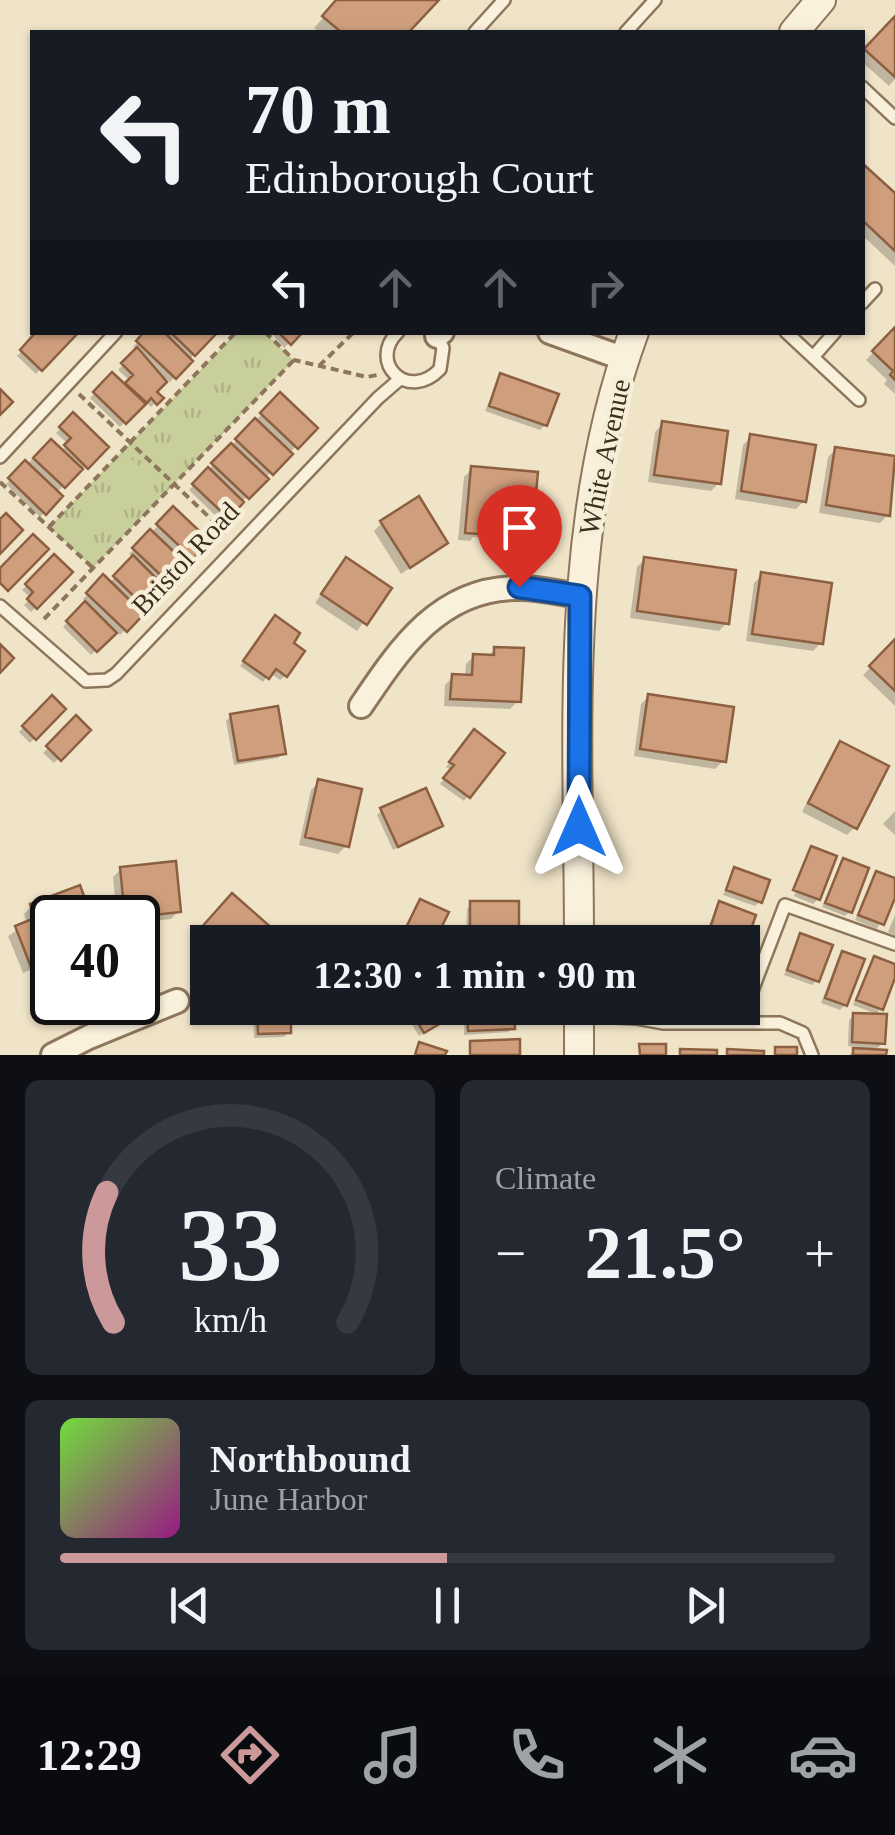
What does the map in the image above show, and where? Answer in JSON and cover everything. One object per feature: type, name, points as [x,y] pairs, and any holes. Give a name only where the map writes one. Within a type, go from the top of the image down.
[{"type":"street","points":[[800,30],[821,0]]},
{"type":"street","points":[[567,335],[630,346]]},
{"type":"street","name":"White Avenue","points":[[579,925],[580,596],[590,508],[607,420],[630,346]]},
{"type":"street","points":[[361,706],[390,663],[453,602],[478,591],[519,587],[580,596]]},
{"type":"street","points":[[53,1055],[88,1036],[177,1001]]},
{"type":"street","points":[[579,1025],[579,1055]]},
{"type":"lane","points":[[477,30],[504,0]]},
{"type":"lane","points":[[628,30],[656,0]]},
{"type":"lane","points":[[865,89],[895,118]]},
{"type":"lane","points":[[865,300],[876,289]]},
{"type":"lane","points":[[0,457],[113,335]]},
{"type":"lane","points":[[393,335],[386,353],[396,375]]},
{"type":"lane","name":"Bristol Road","points":[[0,606],[86,682],[107,680],[396,375],[421,383],[440,370],[443,348],[437,335]]},
{"type":"lane","points":[[790,335],[859,400]]},
{"type":"lane","points":[[814,356],[833,335]]},
{"type":"lane","points":[[760,971],[786,904],[895,944]]},
{"type":"lane","points":[[760,1022],[780,1023],[803,1034],[812,1055]]},
{"type":"path","points":[[49,527],[233,335]]},
{"type":"path","points":[[268,335],[294,360],[367,377],[396,375]]},
{"type":"path","points":[[319,366],[351,335]]},
{"type":"path","points":[[30,634],[294,360]]},
{"type":"path","points":[[68,384],[238,546]]},
{"type":"path","points":[[0,482],[93,568]]},
{"type":"green space","points":[[234,335],[267,335],[294,360],[93,568],[49,527]]},
{"type":"green space","points":[[132,459],[153,480],[135,498],[123,498],[104,481],[123,461]]},
{"type":"building","points":[[336,0],[439,0],[411,30],[339,30],[322,16]]},
{"type":"building","points":[[895,16],[895,77],[865,48]]},
{"type":"building","points":[[865,166],[895,193],[895,251],[865,223]]},
{"type":"building","points":[[895,327],[895,380],[890,375],[893,371],[872,351]]},
{"type":"building","points":[[33,335],[76,335],[42,371],[20,350]]},
{"type":"building","points":[[141,335],[167,335],[193,361],[176,379],[136,341]]},
{"type":"building","points":[[173,335],[215,335],[195,356]]},
{"type":"building","points":[[281,335],[300,335],[291,345]]},
{"type":"building","points":[[137,347],[167,382],[157,392],[164,398],[157,405],[151,398],[147,403],[125,383],[133,375],[121,363]]},
{"type":"building","points":[[112,372],[146,404],[126,424],[93,392]]},
{"type":"building","points":[[500,373],[559,394],[547,426],[489,406]]},
{"type":"building","points":[[0,389],[13,402],[0,415]]},
{"type":"building","points":[[280,392],[318,428],[298,449],[260,413]]},
{"type":"building","points":[[73,412],[109,447],[88,469],[64,445],[71,438],[59,427]]},
{"type":"building","points":[[255,418],[293,454],[273,475],[235,439]]},
{"type":"building","points":[[662,421],[728,431],[721,484],[654,475]]},
{"type":"building","points":[[750,434],[816,445],[806,502],[741,491]]},
{"type":"building","points":[[51,439],[83,469],[65,488],[33,458]]},
{"type":"building","points":[[231,443],[269,479],[249,499],[211,463]]},
{"type":"building","points":[[835,447],[895,456],[890,516],[826,505]]},
{"type":"building","points":[[25,460],[63,496],[46,515],[8,478]]},
{"type":"building","points":[[471,466],[538,472],[532,535],[480,530],[480,534],[465,533]]},
{"type":"building","points":[[208,467],[244,502],[229,519],[192,484]]},
{"type":"building","points":[[419,496],[448,543],[410,568],[380,521]]},
{"type":"building","points":[[173,506],[210,541],[193,559],[156,524]]},
{"type":"building","points":[[6,513],[23,530],[0,554],[0,519]]},
{"type":"building","points":[[150,529],[189,566],[171,585],[132,548]]},
{"type":"building","points":[[33,534],[49,549],[8,591],[0,583],[0,568]]},
{"type":"building","points":[[54,554],[73,572],[37,609],[27,599],[33,592],[25,584]]},
{"type":"building","points":[[133,555],[164,586],[144,606],[113,576]]},
{"type":"building","points":[[346,557],[392,588],[367,625],[321,594]]},
{"type":"building","points":[[644,557],[736,570],[729,624],[637,611]]},
{"type":"building","points":[[761,572],[832,583],[823,644],[752,634]]},
{"type":"building","points":[[103,574],[144,614],[127,632],[86,593]]},
{"type":"building","points":[[85,601],[117,633],[97,652],[66,621]]},
{"type":"building","points":[[275,615],[300,633],[294,643],[305,651],[287,677],[276,669],[269,679],[243,661]]},
{"type":"building","points":[[895,639],[895,691],[869,666]]},
{"type":"building","points":[[0,644],[14,658],[0,673]]},
{"type":"building","points":[[494,647],[524,648],[521,702],[450,699],[452,674],[472,675],[473,654],[494,655]]},
{"type":"building","points":[[648,694],[734,707],[726,762],[640,749]]},
{"type":"building","points":[[52,695],[66,709],[36,740],[22,726]]},
{"type":"building","points":[[278,706],[286,754],[238,761],[230,714]]},
{"type":"building","points":[[76,715],[91,730],[61,761],[46,746]]},
{"type":"building","points":[[474,729],[505,753],[470,798],[443,778],[454,765],[449,762]]},
{"type":"building","points":[[840,741],[889,766],[857,829],[808,803]]},
{"type":"building","points":[[318,779],[362,789],[349,847],[305,837]]},
{"type":"building","points":[[426,788],[443,826],[398,847],[380,808]]},
{"type":"building","points":[[811,846],[837,856],[820,900],[793,890]]},
{"type":"building","points":[[843,858],[869,868],[852,913],[825,903]]},
{"type":"building","points":[[176,861],[181,912],[160,914],[160,895],[123,895],[120,867]]},
{"type":"building","points":[[734,867],[770,880],[762,903],[726,890]]},
{"type":"building","points":[[876,871],[895,878],[895,898],[884,925],[858,915]]},
{"type":"building","points":[[80,885],[84,895],[54,895]]},
{"type":"building","points":[[232,893],[268,925],[204,925]]},
{"type":"building","points":[[420,899],[449,912],[442,925],[407,925]]},
{"type":"building","points":[[470,901],[519,901],[519,925],[470,925]]},
{"type":"building","points":[[719,901],[756,915],[753,925],[711,925]]},
{"type":"building","points":[[30,920],[30,964],[15,926]]},
{"type":"building","points":[[800,933],[833,945],[819,982],[787,970]]},
{"type":"building","points":[[842,951],[865,959],[847,1006],[825,998]]},
{"type":"building","points":[[874,956],[895,964],[895,978],[883,1010],[856,1000]]},
{"type":"building","points":[[853,1013],[887,1014],[885,1044],[852,1042]]},
{"type":"building","points":[[258,1025],[291,1025],[291,1033],[258,1034]]},
{"type":"building","points":[[419,1025],[438,1025],[424,1033]]},
{"type":"building","points":[[468,1025],[515,1025],[515,1029],[468,1031]]},
{"type":"building","points":[[520,1039],[520,1055],[470,1055],[470,1041]]},
{"type":"building","points":[[419,1042],[447,1051],[445,1055],[415,1055]]},
{"type":"building","points":[[639,1044],[666,1044],[666,1055],[640,1055]]},
{"type":"building","points":[[775,1047],[797,1047],[797,1055],[775,1055]]},
{"type":"building","points":[[853,1048],[887,1050],[886,1055],[853,1055]]},
{"type":"building","points":[[680,1049],[717,1050],[717,1055],[680,1055]]},
{"type":"building","points":[[727,1049],[764,1051],[764,1055],[727,1055]]},
{"type":"route","points":[[519,587],[580,596],[579,827]]}]
